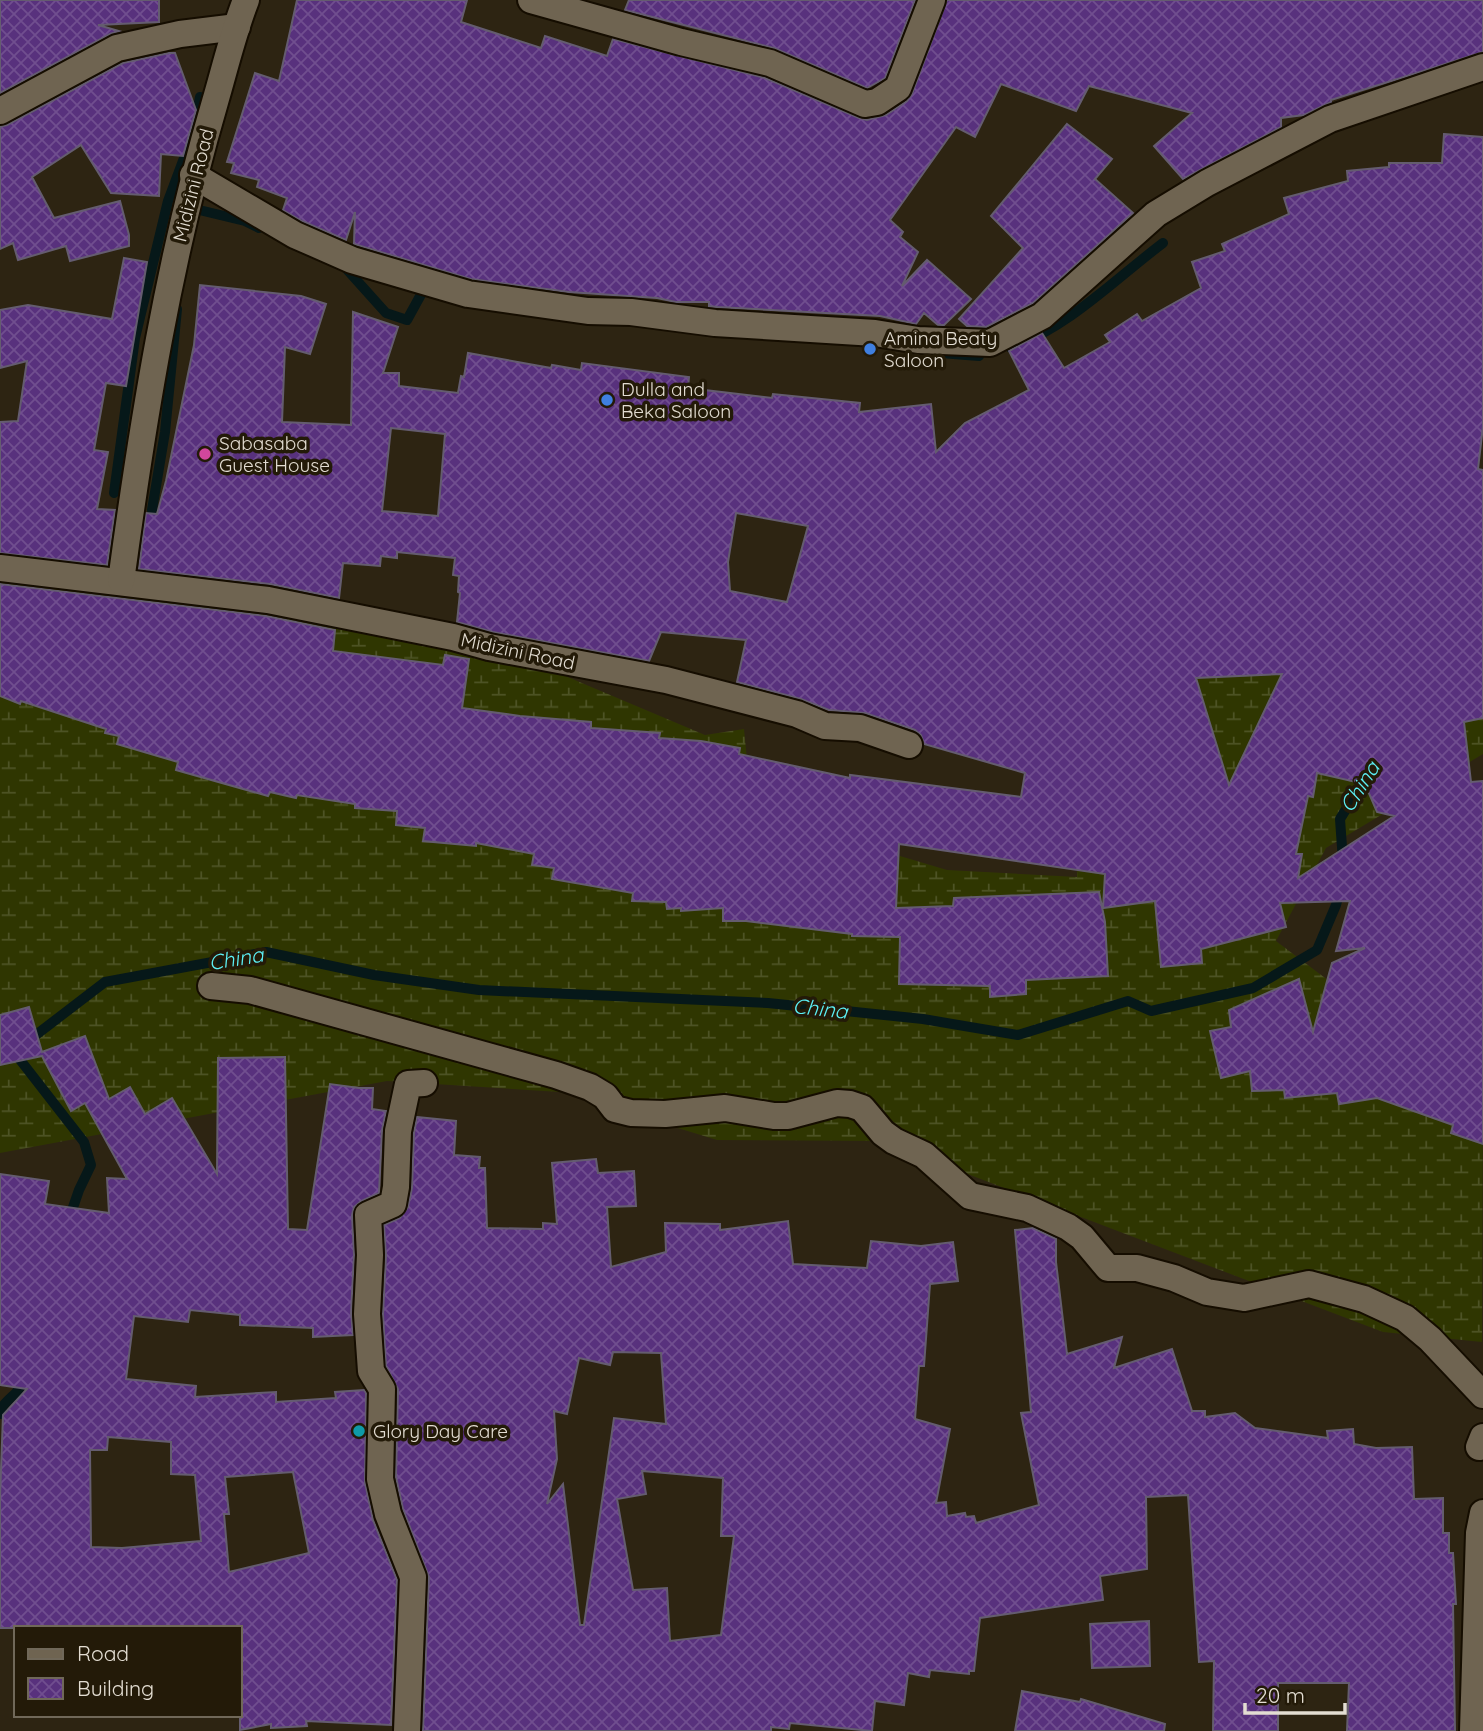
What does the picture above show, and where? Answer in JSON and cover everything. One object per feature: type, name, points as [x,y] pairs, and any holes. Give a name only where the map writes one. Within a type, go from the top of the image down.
[{"type":"street","name":"Midizini Road","points":[[121,580],[154,362],[193,174],[246,0]]},
{"type":"street","points":[[535,0],[668,38],[770,63],[866,104],[877,102],[898,88],[932,0]]},
{"type":"street","points":[[0,111],[117,48],[180,34],[237,27]]},
{"type":"street","points":[[193,174],[295,235],[340,255],[377,269],[468,294],[587,311],[631,312],[715,323],[875,333],[918,340],[989,343],[1042,316],[1156,214],[1208,183],[1330,119],[1483,67]]},
{"type":"street","name":"Midizini Road","points":[[0,568],[69,577],[121,580],[268,600],[453,637],[489,647],[666,680],[797,714],[825,726],[860,728],[909,745]]},
{"type":"street","points":[[212,986],[250,990],[556,1075],[590,1087],[605,1096],[615,1109],[624,1111],[664,1114],[731,1108],[761,1116],[788,1116],[837,1103],[850,1104],[862,1108],[883,1133],[894,1141],[924,1155],[970,1196],[1027,1208],[1068,1227],[1082,1237],[1108,1268],[1138,1268],[1174,1278],[1207,1292],[1244,1298],[1309,1284],[1364,1299],[1405,1318],[1430,1339],[1483,1395]]},
{"type":"street","points":[[407,1731],[413,1577],[388,1514],[380,1479],[382,1389],[371,1371],[367,1314],[370,1255],[368,1215],[393,1204],[398,1131],[408,1084],[424,1083]]},
{"type":"street","points":[[1483,1437],[1479,1447],[1483,1444]]},
{"type":"street","points":[[1473,1731],[1479,1532],[1483,1513]]},
{"type":"green space","points":[[1483,506],[1483,754],[1326,848],[1276,941],[1349,996],[1483,1087],[1482,1342],[1383,1332],[881,1141],[717,1140],[560,1092],[387,1081],[0,1153],[0,536],[407,638],[544,667],[705,735],[744,729],[752,812],[947,870],[1077,877],[1079,792],[1264,590]]},
{"type":"building","points":[[0,0],[159,0],[159,22],[98,25],[119,31],[0,93]]},
{"type":"building","points":[[297,0],[467,0],[461,22],[541,48],[545,36],[607,56],[613,39],[765,78],[867,120],[886,115],[907,101],[912,94],[947,0],[1483,0],[1483,52],[1331,100],[1304,115],[1281,118],[1281,127],[1183,179],[1154,146],[1192,113],[1089,86],[1076,111],[1001,84],[975,137],[956,127],[890,220],[903,232],[900,237],[918,252],[902,286],[927,260],[971,299],[944,325],[938,325],[924,313],[916,324],[880,316],[717,307],[709,306],[709,302],[676,302],[657,298],[569,292],[471,279],[354,244],[355,212],[346,240],[302,221],[283,210],[287,198],[257,187],[259,180],[231,173],[234,163],[227,162],[255,73],[279,81]]},
{"type":"building","points":[[629,0],[915,0],[885,78],[867,88],[774,48],[625,10]]},
{"type":"building","points":[[175,53],[196,110],[183,156],[161,154],[159,196],[111,193],[81,145],[32,177],[54,218],[120,201],[129,235],[129,246],[70,261],[66,246],[18,260],[13,243],[0,249],[0,127],[123,63]]},
{"type":"building","points":[[1067,124],[1112,159],[1095,179],[1133,213],[1033,303],[986,327],[967,326],[959,319],[1023,248],[991,216]]},
{"type":"building","points":[[1444,134],[1483,137],[1483,426],[1478,469],[1483,470],[1483,718],[1464,722],[1471,782],[1483,781],[1483,1144],[1451,1133],[1453,1125],[1377,1098],[1339,1104],[1337,1093],[1285,1098],[1284,1090],[1252,1091],[1250,1071],[1221,1078],[1210,1031],[1231,1027],[1229,1010],[1299,979],[1313,1032],[1332,963],[1365,948],[1336,951],[1350,901],[1280,903],[1286,927],[1201,949],[1202,963],[1161,967],[1155,901],[1103,908],[1105,874],[899,844],[896,908],[953,906],[954,898],[1099,892],[1105,922],[1108,976],[1026,980],[1026,994],[990,997],[990,986],[899,984],[900,937],[852,936],[746,921],[723,921],[723,908],[681,911],[681,908],[667,909],[666,902],[632,901],[633,893],[552,879],[554,868],[532,865],[534,854],[476,843],[476,846],[423,841],[425,828],[396,825],[397,811],[355,808],[355,804],[297,795],[296,798],[270,792],[268,796],[176,770],[178,762],[117,744],[119,736],[105,733],[106,729],[0,696],[0,584],[266,616],[335,630],[333,651],[443,665],[445,655],[469,659],[462,708],[591,722],[591,728],[660,733],[659,738],[701,741],[740,748],[739,754],[850,778],[850,775],[1021,797],[1025,773],[924,744],[921,735],[915,730],[865,713],[829,710],[801,699],[737,682],[746,640],[661,632],[649,661],[493,632],[457,622],[460,593],[459,576],[453,575],[455,558],[397,552],[397,558],[381,556],[380,566],[343,563],[339,598],[270,584],[139,569],[146,513],[157,514],[166,481],[194,345],[200,285],[301,296],[326,304],[310,354],[285,347],[282,422],[351,425],[353,312],[398,327],[383,373],[399,373],[399,386],[458,393],[468,353],[551,368],[552,365],[581,370],[582,363],[689,377],[688,388],[772,398],[773,394],[860,403],[859,412],[931,404],[936,452],[965,423],[1029,390],[1009,351],[1042,333],[1064,368],[1110,342],[1105,335],[1137,314],[1142,321],[1201,288],[1192,262],[1225,251],[1222,244],[1289,214],[1284,198],[1348,181],[1347,171],[1389,167],[1389,163],[1442,163]],"holes":[[[391,428],[445,434],[438,516],[382,511]],[[736,513],[808,526],[787,602],[730,591],[728,562]],[[1282,674],[1229,785],[1196,678]],[[1317,773],[1365,784],[1377,812],[1394,816],[1298,878],[1302,854],[1296,854],[1308,796],[1313,797]]]},
{"type":"building","points":[[124,258],[147,262],[126,386],[106,383],[94,450],[108,452],[97,509],[115,510],[107,565],[0,553],[0,422],[18,421],[27,361],[0,368],[0,310],[28,305],[112,319]]},
{"type":"building","points":[[29,1007],[42,1052],[85,1036],[109,1099],[130,1087],[145,1114],[172,1098],[217,1174],[218,1058],[285,1057],[288,1229],[307,1230],[330,1084],[373,1088],[372,1109],[386,1111],[382,1130],[379,1193],[361,1201],[354,1207],[352,1215],[353,1335],[313,1337],[313,1328],[240,1325],[240,1315],[190,1310],[188,1322],[134,1316],[126,1379],[196,1386],[195,1397],[276,1392],[276,1402],[336,1398],[335,1392],[364,1390],[365,1483],[373,1520],[397,1580],[391,1725],[306,1721],[307,1726],[271,1728],[271,1724],[240,1730],[242,1626],[0,1628],[3,1415],[27,1389],[0,1385],[0,1174],[49,1181],[45,1204],[109,1213],[107,1178],[127,1179],[85,1103],[71,1111],[42,1056],[0,1065],[0,1015]],"holes":[[[108,1437],[171,1442],[171,1474],[195,1475],[201,1541],[122,1548],[91,1547],[90,1450],[107,1450]],[[293,1472],[309,1553],[229,1572],[224,1514],[229,1514],[225,1477]]]},
{"type":"building","points":[[417,1117],[456,1121],[454,1155],[480,1157],[479,1168],[485,1168],[487,1228],[543,1229],[543,1223],[557,1224],[552,1163],[596,1159],[598,1173],[634,1171],[636,1206],[607,1207],[611,1267],[666,1252],[665,1223],[720,1224],[720,1230],[788,1221],[793,1264],[867,1268],[871,1241],[921,1246],[953,1242],[958,1281],[930,1284],[924,1366],[919,1366],[915,1419],[950,1429],[936,1503],[946,1502],[947,1516],[965,1513],[966,1517],[974,1516],[976,1523],[1039,1505],[1021,1413],[1031,1412],[1015,1230],[1033,1228],[1056,1239],[1056,1262],[1067,1354],[1122,1337],[1114,1368],[1172,1349],[1192,1411],[1205,1411],[1205,1417],[1235,1413],[1255,1428],[1328,1438],[1327,1431],[1353,1429],[1354,1444],[1376,1448],[1412,1447],[1414,1499],[1443,1498],[1443,1533],[1449,1533],[1449,1553],[1453,1553],[1456,1604],[1453,1604],[1455,1731],[1347,1731],[1349,1683],[1278,1683],[1278,1731],[1213,1731],[1214,1661],[1199,1662],[1188,1495],[1146,1497],[1147,1569],[1100,1576],[1103,1600],[980,1618],[974,1671],[969,1671],[969,1674],[930,1670],[929,1677],[908,1673],[904,1705],[875,1701],[872,1731],[790,1723],[789,1729],[771,1727],[771,1731],[423,1731],[429,1577],[403,1509],[396,1477],[398,1389],[386,1366],[383,1314],[386,1256],[384,1225],[400,1218],[408,1207],[412,1188]],"holes":[[[613,1352],[661,1353],[666,1424],[614,1418],[584,1625],[580,1625],[563,1484],[547,1504],[557,1459],[554,1411],[567,1414],[579,1358],[610,1365]],[[642,1471],[723,1478],[721,1536],[734,1536],[721,1635],[670,1641],[667,1588],[633,1590],[617,1499],[646,1494]]]},
{"type":"building","points":[[1149,1621],[1150,1666],[1092,1668],[1090,1624]]},
{"type":"building","points":[[1022,1691],[1080,1702],[1081,1699],[1165,1724],[1164,1731],[1015,1731]]},
{"type":"waterway","points":[[114,493],[135,338],[168,201],[193,134],[200,97]]},
{"type":"waterway","points":[[191,208],[245,221],[259,228]]},
{"type":"waterway","points":[[1011,348],[1053,328],[1072,315],[1163,243]]},
{"type":"waterway","points":[[342,264],[386,313],[407,320],[424,289]]},
{"type":"waterway","points":[[152,510],[165,432],[177,309]]},
{"type":"waterway","points":[[928,352],[979,356]]},
{"type":"waterway","name":"China","points":[[1343,861],[1340,819],[1369,772]]},
{"type":"waterway","name":"China","points":[[28,1041],[105,982],[266,952],[374,975],[479,990],[768,1003],[923,1019],[1018,1035],[1128,1001],[1151,1011],[1253,988],[1317,950],[1340,890]]},
{"type":"waterway","points":[[14,1052],[84,1142],[91,1165],[69,1219]]},
{"type":"waterway","points":[[0,1414],[4,1404],[18,1390],[24,1379]]},
{"type":"place","name":"Amina Beaty Saloon","points":[[870,349]]},
{"type":"place","name":"Dulla and Beka Saloon","points":[[607,400]]},
{"type":"place","name":"Sabasaba Guest House","points":[[205,454]]},
{"type":"place","name":"Glory Day Care","points":[[359,1431]]}]
